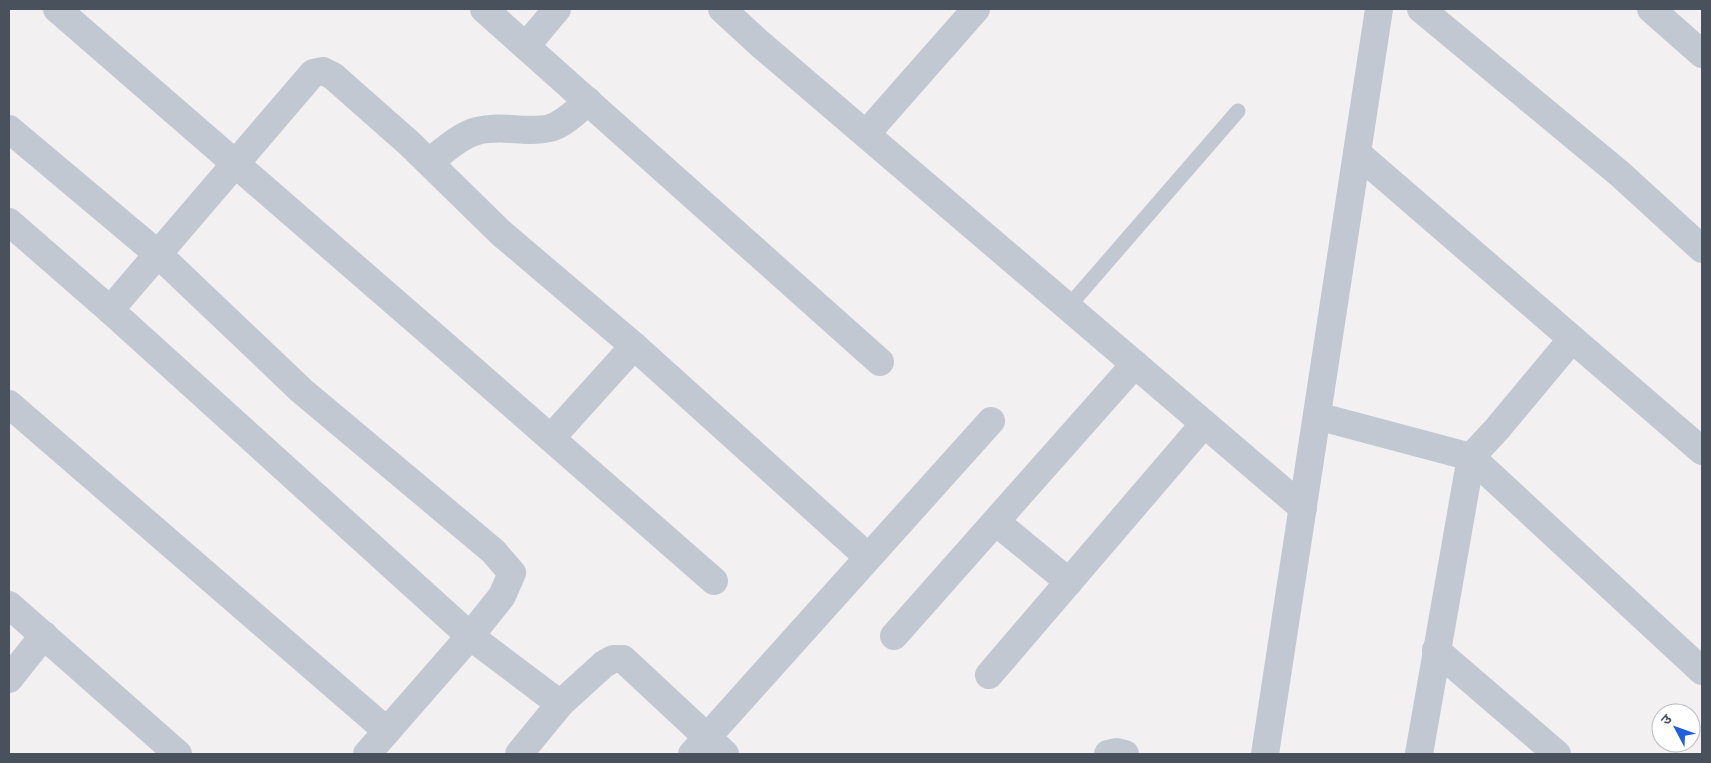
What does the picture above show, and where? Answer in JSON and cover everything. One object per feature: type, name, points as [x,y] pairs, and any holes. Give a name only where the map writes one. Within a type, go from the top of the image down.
[{"type":"street","points":[[57,9],[714,581]]},
{"type":"street","points":[[484,9],[880,362]]},
{"type":"street","points":[[526,46],[556,9]]},
{"type":"street","points":[[722,9],[1303,508]]},
{"type":"street","points":[[866,134],[976,9]]},
{"type":"street","points":[[1265,754],[1379,9]]},
{"type":"street","points":[[1421,9],[1620,174],[1702,249]]},
{"type":"street","points":[[1651,9],[1702,54]]},
{"type":"street","points":[[110,310],[314,73],[323,71],[333,76],[429,162],[501,233],[634,346],[868,557]]},
{"type":"street","points":[[429,162],[459,140],[477,131],[501,127],[535,130],[552,128],[588,101]]},
{"type":"street","points":[[9,129],[158,255],[302,392],[493,551],[512,573],[502,596],[470,636],[367,754]]},
{"type":"street","points":[[1357,153],[1702,451]]},
{"type":"street","points":[[9,222],[110,310],[470,636],[560,704]]},
{"type":"street","points":[[1419,754],[1471,457],[1497,429],[1572,338]]},
{"type":"street","points":[[551,438],[634,346]]},
{"type":"street","points":[[894,636],[1135,364]]},
{"type":"street","points":[[9,404],[388,731]]},
{"type":"street","points":[[1317,416],[1471,457],[1702,671]]},
{"type":"street","points":[[518,754],[560,704],[604,664],[613,659],[623,659],[708,749],[868,557],[991,421]]},
{"type":"street","points":[[989,674],[1204,424]]},
{"type":"street","points":[[996,522],[1069,582]]},
{"type":"street","points":[[9,605],[178,754]]},
{"type":"street","points":[[9,678],[44,636]]},
{"type":"street","points":[[1436,650],[1557,754]]},
{"type":"street","points":[[1108,754],[1117,752],[1126,754]]},
{"type":"lane","points":[[1068,307],[1238,111]]}]
